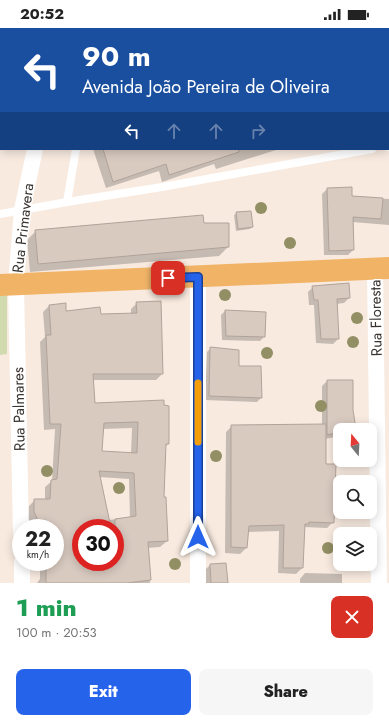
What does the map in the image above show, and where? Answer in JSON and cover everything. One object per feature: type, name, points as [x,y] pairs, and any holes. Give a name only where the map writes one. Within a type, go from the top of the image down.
[{"type":"main road","points":[[8,284],[382,269]]},
{"type":"street","name":"Rua Primavera","points":[[8,284],[35,150]]},
{"type":"street","name":"Rua Floresta","points":[[379,583],[382,269]]},
{"type":"street","points":[[198,277],[198,583]]},
{"type":"street","name":"Rua Palmares","points":[[8,284],[20,519]]},
{"type":"street","points":[[22,571],[22,583]]},
{"type":"lane","points":[[67,202],[76,150]]},
{"type":"lane","points":[[0,214],[162,187],[366,150]]},
{"type":"green space","points":[[0,294],[7,294],[7,354],[0,355]]},
{"type":"building","points":[[103,150],[238,150],[239,152],[169,175],[166,164],[113,182]]},
{"type":"building","points":[[352,187],[352,196],[383,198],[381,219],[353,217],[354,250],[329,251],[327,188]]},
{"type":"building","points":[[251,211],[253,227],[238,229],[236,212]]},
{"type":"building","points":[[203,215],[204,223],[229,223],[229,247],[38,264],[35,230]]},
{"type":"building","points":[[349,283],[350,298],[337,299],[339,339],[321,339],[318,300],[314,300],[312,286]]},
{"type":"building","points":[[161,301],[163,374],[93,374],[95,403],[164,400],[164,405],[169,406],[169,444],[166,444],[164,497],[166,497],[168,541],[148,542],[151,580],[127,583],[46,583],[46,571],[64,571],[64,519],[38,519],[34,512],[34,499],[50,499],[51,480],[57,479],[61,424],[50,424],[46,335],[51,335],[49,305],[66,303],[66,311],[100,307],[101,314],[137,313],[136,302]],"holes":[[[138,422],[137,453],[102,451],[104,423]]]},
{"type":"building","points":[[225,310],[266,312],[265,337],[226,336]]},
{"type":"building","points":[[210,347],[239,350],[239,366],[261,366],[262,398],[209,396]]},
{"type":"building","points":[[327,380],[353,380],[353,410],[355,423],[333,423],[333,434],[327,435]]},
{"type":"building","points":[[326,424],[326,464],[333,464],[333,467],[336,467],[336,475],[333,475],[334,523],[309,522],[309,524],[305,524],[303,568],[283,568],[284,525],[249,526],[247,548],[231,547],[231,425]]},
{"type":"building","points":[[226,563],[228,583],[211,583],[210,564]]},
{"type":"slow traffic","points":[[198,383],[198,442]]},
{"type":"route","points":[[168,278],[198,277],[198,537]]}]
